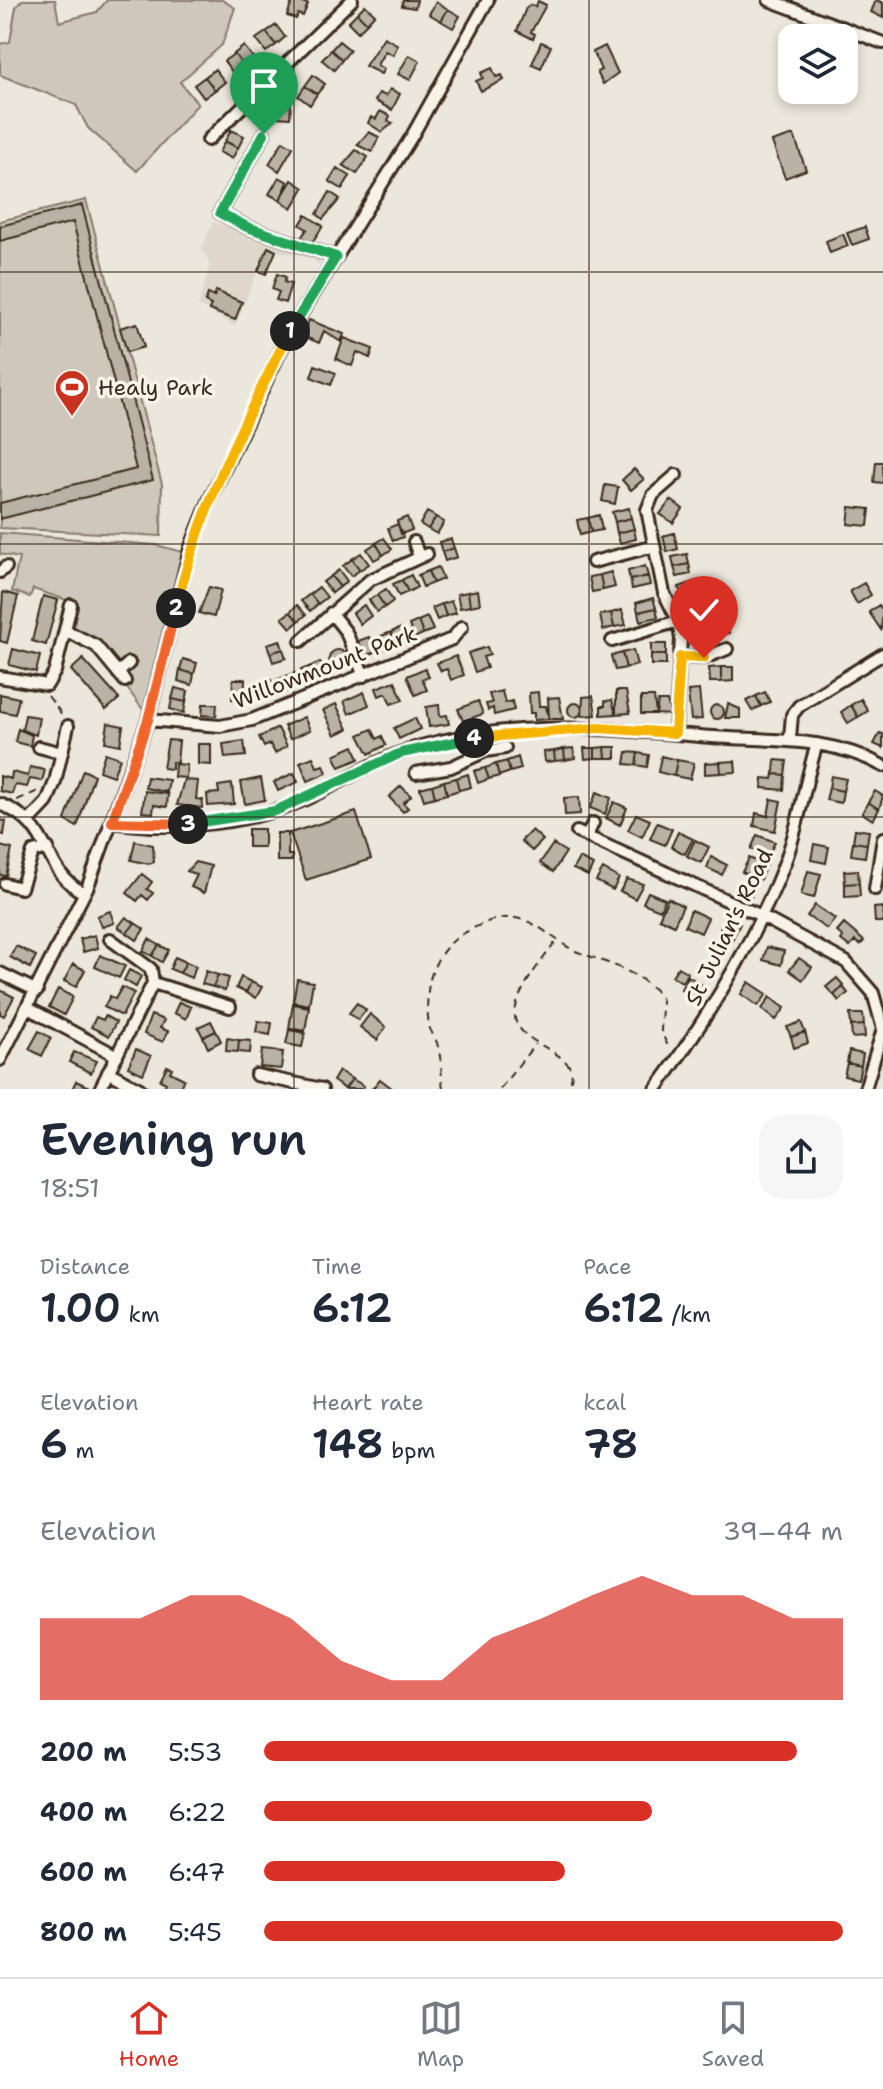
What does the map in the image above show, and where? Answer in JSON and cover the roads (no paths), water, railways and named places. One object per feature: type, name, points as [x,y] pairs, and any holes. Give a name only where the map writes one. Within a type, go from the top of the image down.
[{"type":"street","points":[[208,140],[352,0]]},
{"type":"street","points":[[769,0],[883,43]]},
{"type":"street","points":[[0,1060],[84,893],[112,822],[148,720],[195,537],[289,333],[412,136],[482,2]]},
{"type":"street","points":[[264,134],[220,213],[247,227],[336,257]]},
{"type":"street","points":[[675,733],[680,657],[678,621],[664,593],[649,502],[676,475]]},
{"type":"street","points":[[301,641],[370,580],[423,555],[414,542]]},
{"type":"street","points":[[598,556],[654,546]]},
{"type":"street","points":[[0,677],[47,685],[55,671],[71,605]]},
{"type":"street","points":[[331,613],[346,632],[364,676]]},
{"type":"street","points":[[612,641],[678,621]]},
{"type":"street","name":"Willowmount Park","points":[[148,720],[220,726],[252,720],[452,639],[462,627]]},
{"type":"street","points":[[65,630],[96,646],[121,677],[129,663]]},
{"type":"street","points":[[680,657],[704,658],[727,649]]},
{"type":"street","points":[[790,738],[792,715],[799,706],[883,654]]},
{"type":"street","points":[[30,820],[47,802],[62,753],[66,724]]},
{"type":"street","points":[[112,822],[161,826],[217,822],[275,811],[401,753],[459,740],[598,728],[790,738],[883,766]]},
{"type":"street","points":[[459,740],[466,761]]},
{"type":"street","name":"St Julian's Road","points":[[656,1089],[702,1026],[761,916],[785,861],[817,744]]},
{"type":"street","points":[[39,747],[62,753]]},
{"type":"street","points":[[416,773],[505,748]]},
{"type":"street","points":[[0,804],[30,820],[48,848],[56,870],[69,885],[84,893]]},
{"type":"street","points":[[593,823],[582,834],[761,916],[846,962],[873,993],[883,1029],[865,1089]]},
{"type":"street","points":[[875,889],[883,838]]},
{"type":"street","points":[[5,884],[21,888],[33,852],[48,848]]},
{"type":"street","points":[[100,1089],[153,983],[151,969],[110,939]]},
{"type":"street","points":[[0,973],[37,991]]},
{"type":"street","points":[[153,983],[230,1007]]},
{"type":"street","points":[[28,1008],[117,1056]]},
{"type":"street","points":[[108,1072],[140,1089]]},
{"type":"street","points":[[256,1075],[322,1089]]},
{"type":"place","name":"Healy Park","points":[[72,418]]}]
